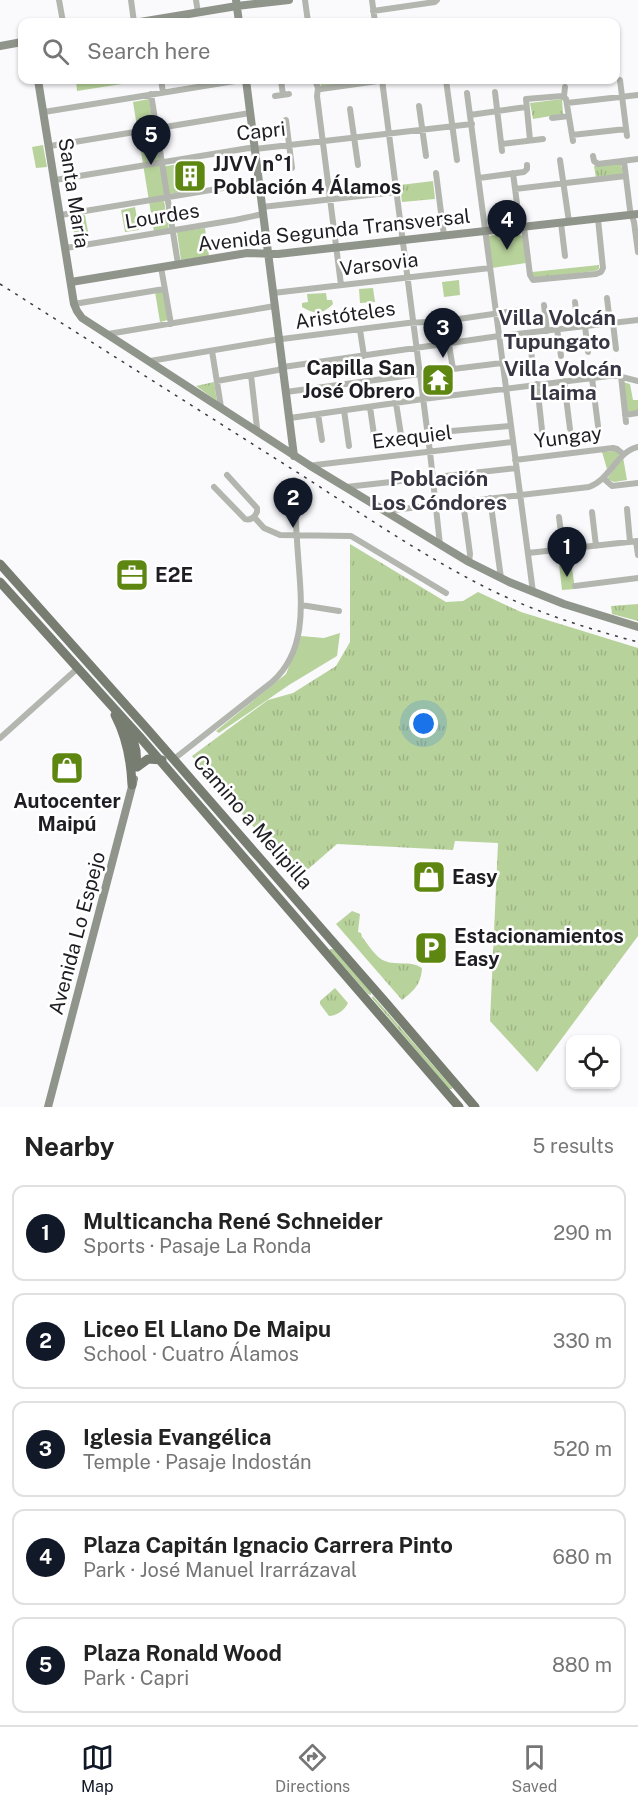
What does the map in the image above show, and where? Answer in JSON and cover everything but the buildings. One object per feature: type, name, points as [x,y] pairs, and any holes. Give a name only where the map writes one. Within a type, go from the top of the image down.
[{"type":"main road","name":"Camino a Melipilla","points":[[0,564],[109,684],[475,1107]]},
{"type":"main road","name":"Camino a Melipilla","points":[[0,582],[129,725],[459,1107]]},
{"type":"main road","points":[[109,684],[129,725],[134,742],[134,776]]},
{"type":"main road","points":[[111,705],[123,730],[134,776]]},
{"type":"main road","points":[[134,776],[145,760],[160,761],[182,768]]},
{"type":"main road","points":[[200,808],[204,802],[210,800]]},
{"type":"main road","points":[[323,949],[327,942],[333,941]]},
{"type":"main road","points":[[450,1096],[456,1094],[459,1088]]},
{"type":"street","points":[[59,0],[62,18]]},
{"type":"street","points":[[131,0],[134,18]]},
{"type":"street","points":[[196,0],[198,13]]},
{"type":"street","points":[[169,18],[237,3],[289,0]]},
{"type":"street","points":[[306,0],[308,18]]},
{"type":"street","points":[[372,0],[374,18]]},
{"type":"street","points":[[373,11],[425,2],[435,3],[437,0]]},
{"type":"street","points":[[237,3],[239,18]]},
{"type":"street","points":[[0,46],[18,43]]},
{"type":"street","points":[[565,87],[572,138],[626,132],[620,80]]},
{"type":"street","name":"Santa María","points":[[39,84],[76,308]]},
{"type":"street","points":[[162,84],[163,92]]},
{"type":"street","points":[[44,112],[215,84]]},
{"type":"street","points":[[246,84],[294,454]]},
{"type":"street","points":[[281,84],[282,95]]},
{"type":"street","points":[[316,84],[316,95],[341,285]]},
{"type":"street","points":[[318,88],[356,84]]},
{"type":"street","points":[[384,84],[441,545]]},
{"type":"street","points":[[447,84],[457,160]]},
{"type":"street","points":[[495,92],[502,147],[543,139]]},
{"type":"street","points":[[468,93],[533,592]]},
{"type":"street","points":[[151,94],[178,264]]},
{"type":"street","points":[[530,140],[525,100],[529,97],[566,100],[638,95]]},
{"type":"street","points":[[419,105],[426,156]]},
{"type":"street","points":[[470,115],[526,107]]},
{"type":"street","points":[[350,109],[358,165]]},
{"type":"street","points":[[50,146],[250,113]]},
{"type":"street","points":[[552,118],[569,116]]},
{"type":"street","points":[[286,120],[292,168]]},
{"type":"street","name":"Capri","points":[[55,180],[249,148],[472,124]]},
{"type":"street","points":[[593,156],[594,161],[598,164],[638,159]]},
{"type":"street","points":[[560,160],[565,256]]},
{"type":"street","points":[[624,161],[630,210],[635,214],[638,252]]},
{"type":"street","points":[[479,178],[525,171],[527,165]]},
{"type":"street","points":[[436,173],[444,236]]},
{"type":"street","points":[[513,174],[529,273],[532,279],[601,272],[603,265],[598,219]]},
{"type":"street","points":[[516,189],[626,176]]},
{"type":"street","points":[[61,215],[259,182]]},
{"type":"street","name":"Lourdes","points":[[66,248],[237,220],[263,210],[330,199],[396,192]]},
{"type":"street","name":"Avenida Segunda Transversal","points":[[71,282],[247,253],[278,254],[635,214]]},
{"type":"street","points":[[161,267],[171,324]]},
{"type":"street","name":"Varsovia","points":[[273,293],[490,268]]},
{"type":"street","points":[[164,289],[76,308],[82,318],[255,431],[469,562],[533,592],[585,612],[638,627]]},
{"type":"street","points":[[607,298],[616,349]]},
{"type":"street","points":[[575,303],[588,352]]},
{"type":"street","points":[[544,305],[547,331]]},
{"type":"street","points":[[108,334],[275,306]]},
{"type":"street","name":"Aristóteles","points":[[150,361],[279,340],[521,310]]},
{"type":"street","points":[[217,381],[278,370],[283,367],[499,336],[638,320]]},
{"type":"street","points":[[445,321],[453,369],[502,363]]},
{"type":"street","points":[[557,329],[561,356]]},
{"type":"street","points":[[360,330],[364,356]]},
{"type":"street","points":[[529,333],[532,359]]},
{"type":"street","points":[[212,351],[221,407]]},
{"type":"street","points":[[286,392],[420,374]]},
{"type":"street","points":[[251,375],[257,428]]},
{"type":"street","points":[[290,418],[612,375],[638,381]]},
{"type":"street","points":[[621,376],[626,418],[638,413]]},
{"type":"street","points":[[592,378],[598,426]]},
{"type":"street","points":[[564,381],[570,429]]},
{"type":"street","points":[[537,384],[542,430]]},
{"type":"street","points":[[396,403],[401,435]]},
{"type":"street","points":[[370,407],[375,442]]},
{"type":"street","points":[[344,410],[349,446]]},
{"type":"street","points":[[318,414],[322,440]]},
{"type":"street","points":[[244,422],[257,428],[346,487]]},
{"type":"street","points":[[428,433],[510,426]]},
{"type":"street","name":"Exequiel","points":[[315,465],[512,442]]},
{"type":"street","points":[[385,510],[589,487],[603,478],[623,454],[638,447]]},
{"type":"street","name":"Yungay","points":[[515,460],[613,448],[623,454]]},
{"type":"street","name":"Yungay","points":[[346,487],[516,468]]},
{"type":"street","points":[[214,487],[245,519],[249,520],[254,517],[258,512],[257,508],[227,475]]},
{"type":"street","points":[[603,478],[612,486],[638,483]]},
{"type":"street","points":[[174,759],[265,687],[282,672],[290,660],[296,645],[302,605],[294,480]]},
{"type":"street","points":[[490,498],[501,578]]},
{"type":"street","points":[[463,501],[469,562]]},
{"type":"street","points":[[627,509],[638,555]]},
{"type":"street","points":[[592,512],[596,546]]},
{"type":"street","points":[[254,517],[264,528],[273,533],[297,536],[351,536],[446,593]]},
{"type":"street","points":[[559,517],[563,549]]},
{"type":"street","points":[[528,553],[635,541]]},
{"type":"street","points":[[575,586],[638,578]]},
{"type":"street","points":[[302,605],[339,611]]},
{"type":"street","points":[[0,738],[78,668]]},
{"type":"street","name":"Avenida Lo Espejo","points":[[48,1107],[134,776]]},
{"type":"green space","points":[[76,84],[122,84],[77,91]]},
{"type":"green space","points":[[321,84],[341,84],[321,87]]},
{"type":"green space","points":[[149,99],[160,167],[192,162],[196,190],[163,195],[169,229],[154,232],[133,102]]},
{"type":"green space","points":[[562,99],[563,114],[533,119],[530,103]]},
{"type":"green space","points":[[43,145],[47,167],[36,168],[32,147]]},
{"type":"green space","points":[[621,163],[623,175],[596,178],[594,166]]},
{"type":"green space","points":[[433,181],[435,199],[402,202],[400,185]]},
{"type":"green space","points":[[135,207],[139,230],[125,232],[121,210]]},
{"type":"green space","points":[[85,215],[89,237],[75,240],[71,217]]},
{"type":"green space","points":[[205,228],[209,256],[181,260],[177,232]]},
{"type":"green space","points":[[517,232],[523,237],[526,263],[492,268],[488,236]]},
{"type":"green space","points":[[599,265],[599,269],[595,271],[537,278],[532,272]]},
{"type":"green space","points":[[459,280],[460,295],[444,297],[442,282]]},
{"type":"green space","points":[[373,288],[375,302],[360,303],[359,289]]},
{"type":"green space","points":[[163,290],[168,320],[160,322],[155,292]]},
{"type":"green space","points":[[326,293],[327,300],[332,300],[333,304],[326,310],[315,312],[302,307],[302,303],[308,302],[307,294]]},
{"type":"green space","points":[[214,382],[217,401],[196,386]]},
{"type":"green space","points":[[623,382],[630,384],[633,400],[638,400],[638,411],[627,413]]},
{"type":"green space","points":[[615,451],[620,454],[607,469],[602,452]]},
{"type":"green space","points":[[623,457],[627,480],[614,482],[607,479]]},
{"type":"green space","points":[[350,544],[446,602],[463,601],[478,592],[521,612],[638,648],[638,936],[537,1072],[490,1021],[498,843],[455,841],[453,850],[337,844],[298,878],[192,756],[268,700],[293,693],[336,666],[350,642]]},
{"type":"green space","points":[[570,554],[575,589],[562,590],[558,556]]},
{"type":"green space","points":[[638,604],[638,621],[612,614],[611,606]]},
{"type":"green space","points":[[340,633],[337,656],[289,685],[219,733],[216,731],[286,674],[301,636],[324,638]]},
{"type":"green space","points":[[352,911],[360,914],[358,932],[378,957],[390,962],[413,964],[422,968],[416,986],[402,1000],[336,924]]},
{"type":"green space","points":[[330,949],[333,949],[371,992],[371,995],[368,994]]},
{"type":"green space","points":[[335,988],[348,1003],[340,1012],[329,1016],[320,1001]]},
{"type":"green space","points":[[373,996],[452,1089],[449,1089],[372,998]]},
{"type":"railway","points":[[0,284],[444,565],[493,591],[528,606],[582,626],[638,642]]},
{"type":"place","name":"Plaza Ronald Wood","points":[[151,165]]},
{"type":"place","name":"JJVV n°1 Población 4 Álamos","points":[[190,176]]},
{"type":"place","name":"Plaza Capitán Ignacio Carrera Pinto","points":[[507,250]]},
{"type":"place","name":"Iglesia Evangélica","points":[[443,358]]},
{"type":"place","name":"Capilla San José Obrero","points":[[438,380]]},
{"type":"place","name":"Liceo El Llano De Maipu","points":[[293,528]]},
{"type":"place","name":"E2E","points":[[132,575]]},
{"type":"place","name":"Multicancha René Schneider","points":[[567,577]]},
{"type":"place","name":"Autocenter Maipú","points":[[67,768]]},
{"type":"place","name":"Easy","points":[[429,877]]},
{"type":"place","name":"Estacionamientos Easy","points":[[431,948]]},
{"type":"district","name":"Villa Volcán Tupungato","points":[[557,330]]},
{"type":"district","name":"Villa Volcán Llaima","points":[[563,381]]},
{"type":"district","name":"Población Los Cóndores","points":[[439,491]]}]
